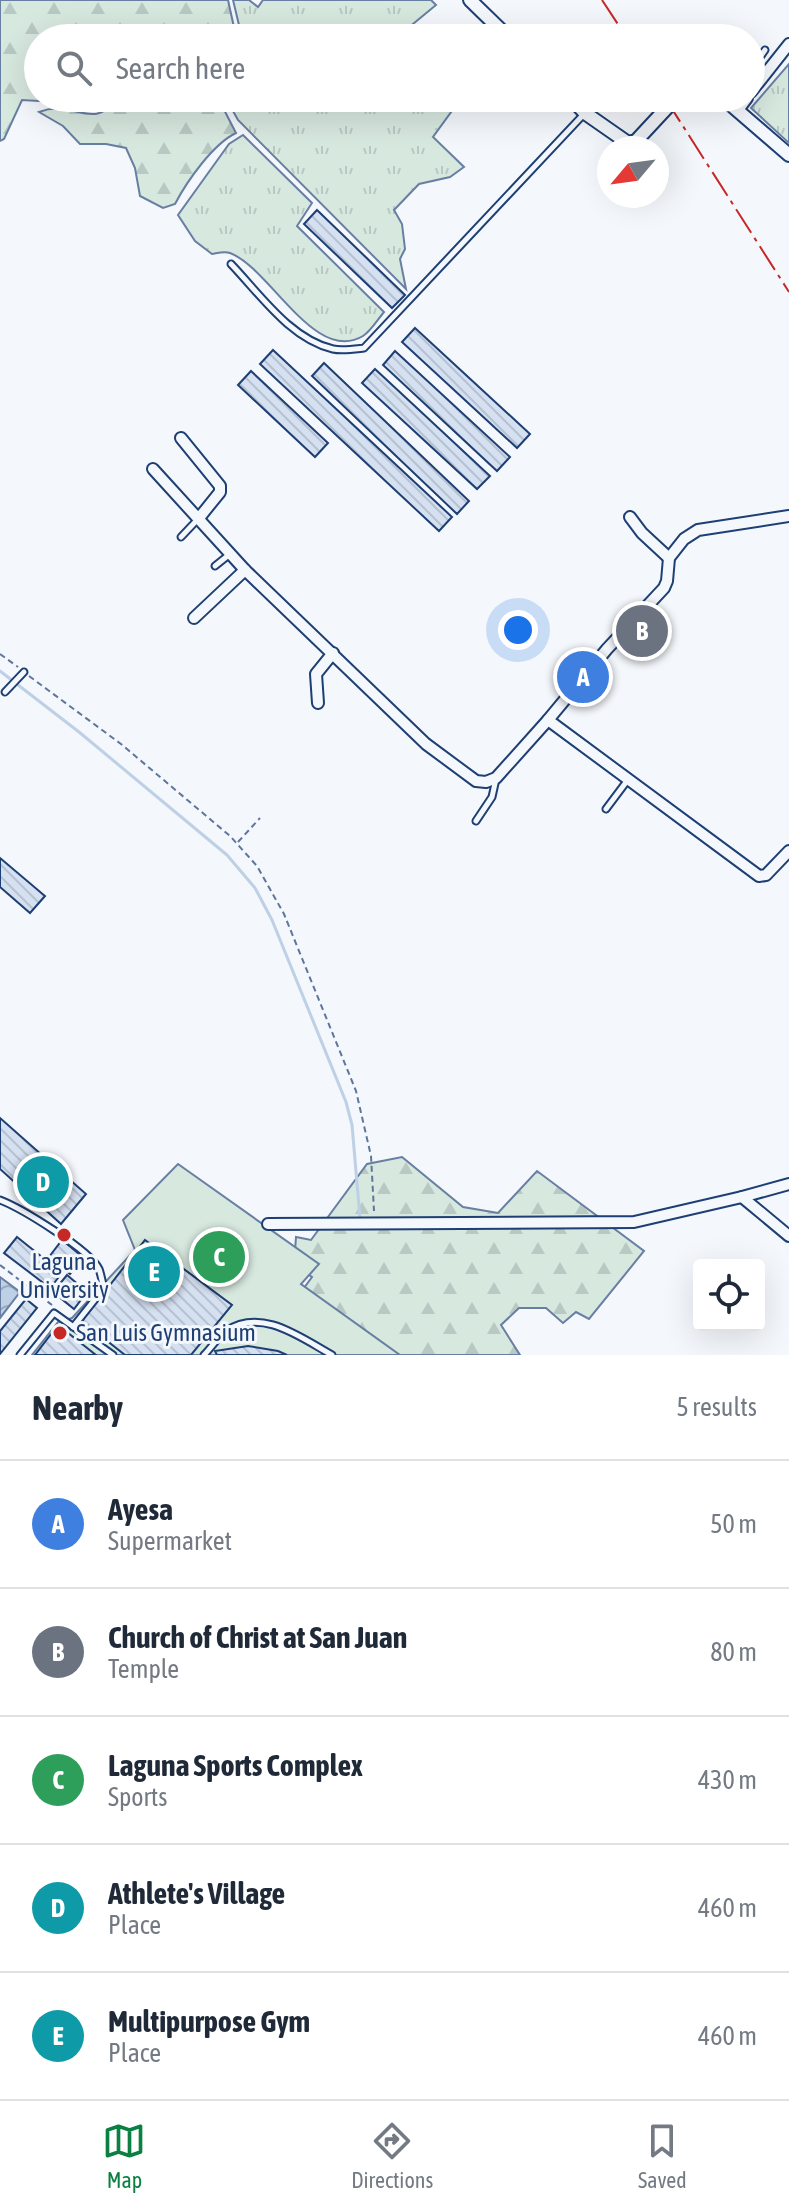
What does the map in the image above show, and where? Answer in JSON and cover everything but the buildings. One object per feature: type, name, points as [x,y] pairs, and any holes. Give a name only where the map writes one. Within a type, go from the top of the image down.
[{"type":"street","points":[[470,0],[495,24]]},
{"type":"street","points":[[765,74],[789,44]]},
{"type":"street","points":[[585,113],[628,143],[636,141],[663,112]]},
{"type":"street","points":[[741,112],[789,155]]},
{"type":"street","points":[[181,438],[220,486],[220,492],[199,518]]},
{"type":"street","points":[[153,469],[245,570],[426,744],[476,781],[486,782],[496,778],[664,588],[669,558],[684,539],[698,530],[789,516]]},
{"type":"street","points":[[630,517],[669,558]]},
{"type":"street","points":[[194,618],[245,570]]},
{"type":"street","points":[[318,703],[316,674],[333,653]]},
{"type":"street","points":[[548,720],[759,876],[766,875],[789,851]]},
{"type":"street","points":[[268,1224],[634,1222],[789,1184]]},
{"type":"street","points":[[742,1197],[789,1236]]},
{"type":"lane","points":[[231,264],[293,328],[311,340],[334,350],[364,348],[585,113]]},
{"type":"lane","points":[[181,537],[199,518]]},
{"type":"lane","points":[[215,566],[231,554]]},
{"type":"lane","points":[[5,692],[24,672]]},
{"type":"lane","points":[[476,821],[492,797],[496,778]]},
{"type":"lane","points":[[606,809],[628,779]]},
{"type":"lane","points":[[0,1200],[22,1208],[98,1267],[104,1288],[73,1327]]},
{"type":"lane","points":[[20,1355],[54,1313],[113,1355]]},
{"type":"lane","points":[[204,1355],[225,1332],[245,1323],[272,1323],[332,1355]]},
{"type":"path","points":[[0,654],[97,724],[237,843],[257,866],[284,914],[356,1091],[371,1156],[375,1224]]},
{"type":"path","points":[[237,843],[260,818]]},
{"type":"path","points":[[0,1265],[50,1304]]},
{"type":"green space","points":[[0,0],[228,0],[233,24],[24,24],[24,100],[4,139],[0,141]]},
{"type":"green space","points":[[233,0],[249,0],[258,7],[263,0],[431,0],[436,5],[413,24],[239,24]]},
{"type":"green space","points":[[789,64],[789,143],[755,112],[765,112],[765,92]]},
{"type":"green space","points":[[39,112],[225,112],[236,133],[210,154],[175,204],[163,208],[140,196],[135,168],[126,148],[80,144],[63,126]]},
{"type":"green space","points":[[234,112],[451,112],[433,137],[464,167],[450,177],[419,184],[394,210],[402,224],[405,249],[400,259],[406,289]]},
{"type":"green space","points":[[243,135],[312,203],[297,226],[384,312],[363,336],[345,341],[328,337],[310,326],[245,262],[228,252],[212,254],[195,241],[178,215],[229,144]]},
{"type":"green space","points":[[402,1157],[463,1207],[498,1213],[537,1171],[644,1251],[589,1319],[576,1312],[563,1323],[546,1308],[519,1308],[501,1325],[520,1355],[360,1355],[290,1307],[312,1277],[294,1265],[296,1237],[311,1240],[367,1164]]},
{"type":"green space","points":[[178,1164],[319,1264],[301,1284],[400,1355],[32,1355],[58,1322],[72,1318],[135,1250],[123,1220]]},
{"type":"water","points":[[0,1277],[20,1292],[0,1318]]},
{"type":"waterway","points":[[0,671],[227,855],[255,888],[272,920],[346,1102],[352,1125],[360,1218]]},
{"type":"power","points":[[602,0],[618,24]]},
{"type":"power","points":[[674,112],[789,292]]},
{"type":"place","name":"Church of Christ at San Juan","points":[[642,631]]},
{"type":"place","name":"Ayesa","points":[[583,677]]},
{"type":"place","name":"Athlete's Village","points":[[43,1182]]},
{"type":"place","name":"Laguna University","points":[[64,1235]]},
{"type":"place","name":"Laguna Sports Complex","points":[[219,1257]]},
{"type":"place","name":"Multipurpose Gym","points":[[154,1272]]},
{"type":"place","name":"San Luis Gymnasium","points":[[60,1333]]}]
